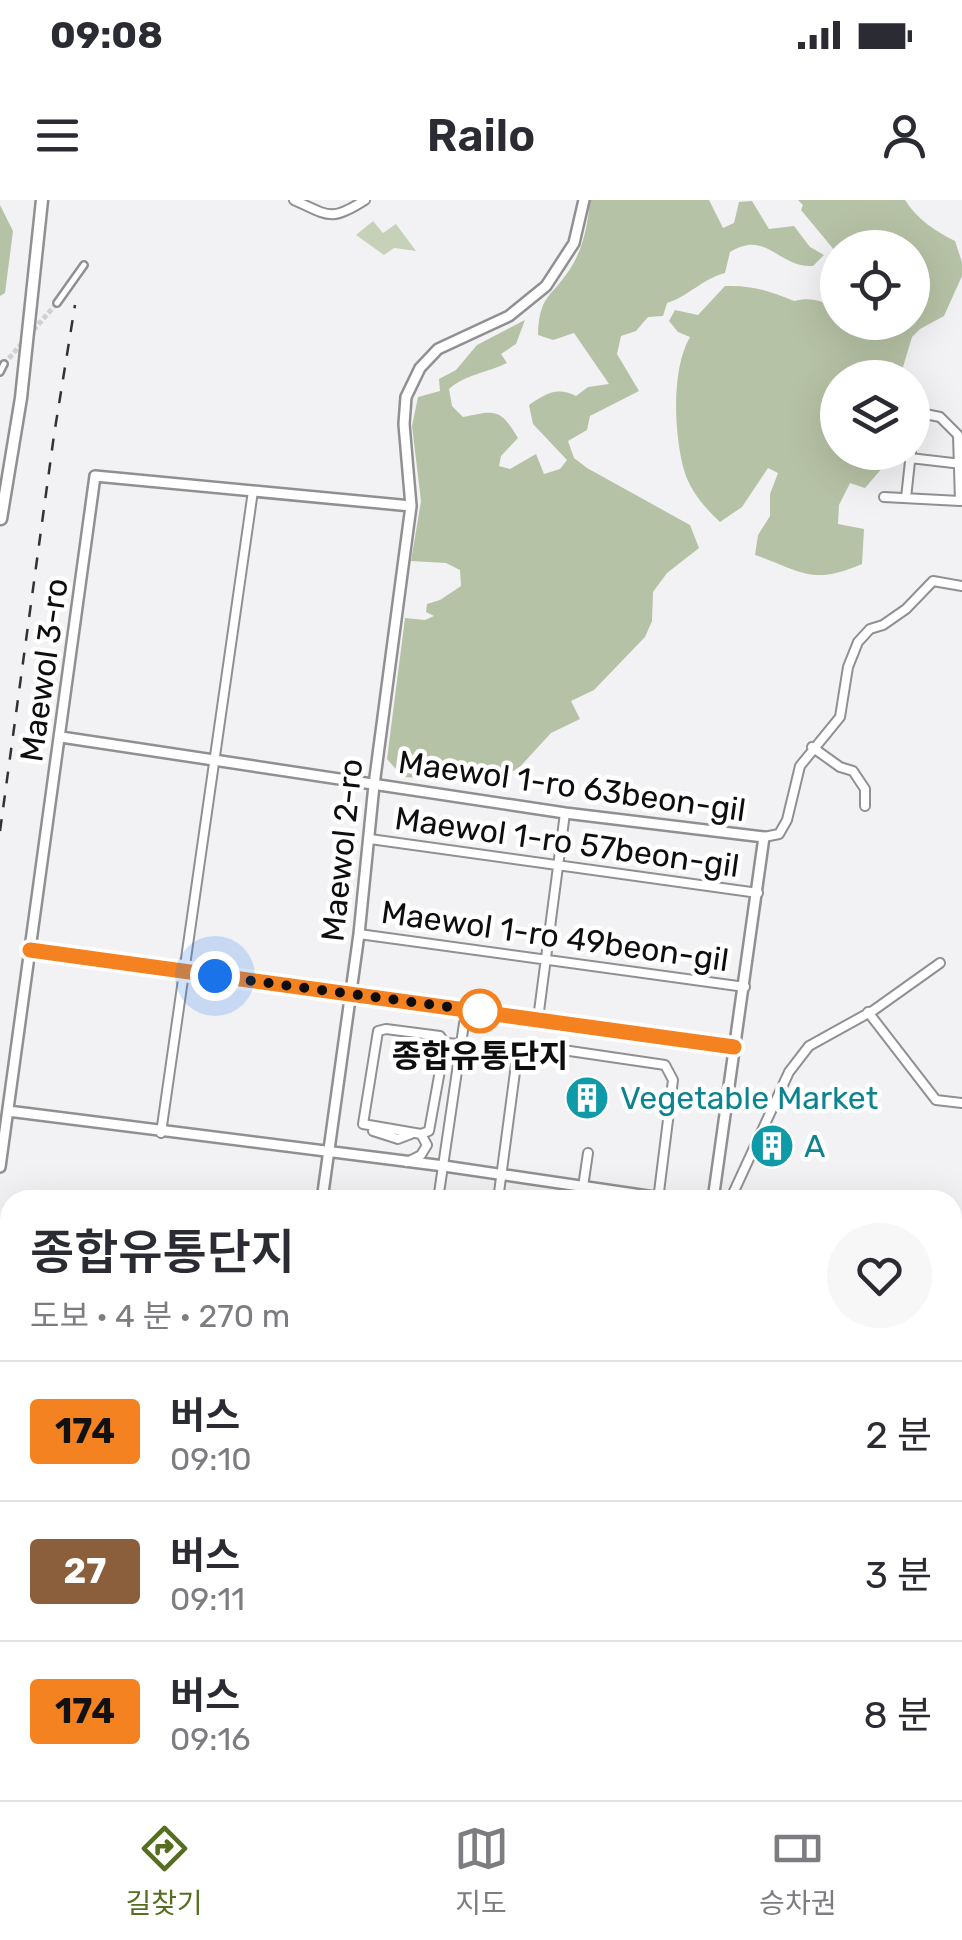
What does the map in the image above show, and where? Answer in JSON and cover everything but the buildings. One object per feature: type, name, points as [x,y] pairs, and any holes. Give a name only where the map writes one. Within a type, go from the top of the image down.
[{"type":"main road","points":[[0,521],[22,398],[42,200]]},
{"type":"street","points":[[294,200],[328,216],[343,214],[365,200]]},
{"type":"street","name":"Maewol 2-ro","points":[[323,1190],[411,506],[404,424],[406,397],[412,380],[438,349],[509,316],[546,286],[574,243],[584,200]]},
{"type":"street","points":[[57,303],[84,265]]},
{"type":"street","points":[[0,372],[4,364]]},
{"type":"street","points":[[884,497],[960,501],[958,435],[940,417],[930,416]]},
{"type":"street","points":[[930,459],[960,464]]},
{"type":"street","points":[[906,498],[909,470]]},
{"type":"street","name":"Maewol 3-ro","points":[[0,1168],[95,476],[252,491]]},
{"type":"street","points":[[161,1133],[252,491],[411,506]]},
{"type":"street","points":[[714,1190],[764,837],[776,837],[784,827],[800,766],[840,717],[848,667],[862,636],[894,618],[933,581],[962,586]]},
{"type":"street","name":"Maewol 1-ro 63beon-gil","points":[[61,736],[565,813],[764,837]]},
{"type":"street","points":[[812,748],[840,768],[853,771],[866,790],[865,806]]},
{"type":"street","points":[[538,1018],[565,813]]},
{"type":"street","name":"Maewol 1-ro 57beon-gil","points":[[370,839],[758,893]]},
{"type":"street","name":"Maewol 1-ro 49beon-gil","points":[[359,934],[745,987]]},
{"type":"street","points":[[30,950],[734,1047]]},
{"type":"street","points":[[735,1190],[796,1060],[813,1043],[868,1012],[940,963]]},
{"type":"street","points":[[440,1190],[466,1010]]},
{"type":"street","points":[[868,1012],[936,1100],[962,1103]]},
{"type":"street","points":[[373,1131],[398,1138],[418,1133],[432,1126],[445,1043],[440,1036],[386,1029],[376,1033],[363,1124],[418,1133],[427,1145],[406,1162]]},
{"type":"street","points":[[445,1043],[462,1044]]},
{"type":"street","points":[[499,1190],[518,1057],[529,1045],[665,1065],[673,1075],[659,1190]]},
{"type":"street","points":[[8,1112],[608,1190]]},
{"type":"street","points":[[583,1190],[588,1153]]},
{"type":"green space","points":[[590,200],[709,200],[723,228],[734,223],[739,202],[752,201],[769,229],[794,226],[810,247],[820,253],[820,259],[813,266],[801,265],[763,247],[743,246],[730,252],[725,273],[667,303],[663,316],[648,317],[636,331],[621,336],[617,354],[639,391],[590,416],[587,430],[568,441],[574,458],[690,525],[699,548],[667,573],[653,592],[652,621],[645,637],[594,690],[571,701],[580,719],[551,733],[517,770],[473,781],[403,777],[387,759],[405,618],[425,620],[434,616],[426,612],[427,604],[461,586],[460,570],[446,563],[411,561],[421,501],[412,426],[418,397],[440,391],[439,379],[456,370],[477,345],[525,320],[516,344],[501,354],[507,363],[455,384],[449,389],[452,406],[463,417],[490,413],[506,421],[518,438],[501,456],[499,466],[510,469],[536,454],[544,474],[560,469],[567,460],[533,424],[529,405],[551,393],[576,396],[588,387],[609,384],[574,333],[553,340],[538,335],[541,310],[573,264],[587,225]]},
{"type":"green space","points":[[798,200],[905,200],[927,224],[955,241],[962,276],[944,316],[930,324],[930,230],[820,233],[801,210],[803,205]]},
{"type":"green space","points":[[0,205],[13,231],[5,293],[0,296]]},
{"type":"green space","points":[[373,221],[383,233],[396,224],[416,251],[394,248],[384,255],[356,235]]},
{"type":"green space","points":[[725,286],[760,289],[794,301],[820,302],[820,340],[911,340],[905,360],[820,360],[820,470],[881,470],[865,488],[850,483],[839,505],[838,524],[864,529],[862,564],[818,575],[755,555],[758,535],[770,516],[770,494],[778,473],[768,468],[742,507],[720,522],[694,492],[684,470],[676,421],[680,366],[690,337],[678,332],[669,321],[675,310],[698,315]]},
{"type":"tunnel","points":[[4,364],[57,303]]},
{"type":"railway","points":[[0,831],[75,305]]},
{"type":"bus line","name":"174","points":[[30,950],[734,1047]]},
{"type":"place","name":"종합유통단지","points":[[480,1011]]},
{"type":"place","name":"Vegetable Market","points":[[587,1098]]},
{"type":"place","name":"A","points":[[772,1146]]},
{"type":"route","points":[[215,976],[480,1011]]}]
